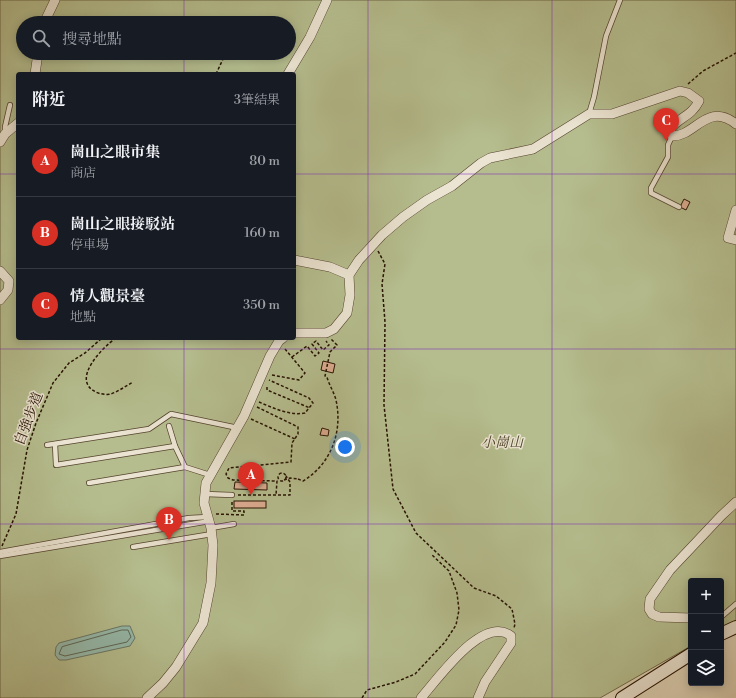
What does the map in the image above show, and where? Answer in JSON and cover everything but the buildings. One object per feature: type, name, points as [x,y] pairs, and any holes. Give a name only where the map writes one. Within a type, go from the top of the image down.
[{"type":"street","points":[[47,16],[55,0]]},
{"type":"street","points":[[289,72],[310,37],[327,0]]},
{"type":"street","points":[[35,72],[37,60]]},
{"type":"street","points":[[296,333],[326,333],[334,329],[341,322],[347,312],[350,295],[349,275],[374,244],[403,217],[427,200],[452,186],[481,163],[490,158],[533,149],[589,114],[612,114],[680,91],[688,93],[699,101],[688,116],[675,123],[670,129],[672,136],[683,133],[697,123],[720,116],[729,118],[736,124]]},
{"type":"street","points":[[0,142],[5,134],[16,125]]},
{"type":"street","points":[[736,210],[728,238],[736,240]]},
{"type":"street","points":[[296,260],[330,267],[349,275]]},
{"type":"street","points":[[0,271],[9,281],[8,290],[0,300]]},
{"type":"street","points":[[147,698],[163,683],[176,667],[203,623],[211,583],[210,523],[203,494],[206,483],[238,428],[260,382],[270,356],[281,340]]},
{"type":"street","points":[[688,618],[659,617],[652,614],[649,609],[650,599],[670,570],[736,502]]},
{"type":"street","points":[[724,632],[736,626]]},
{"type":"street","points":[[421,698],[461,653],[479,636],[495,631],[506,631],[511,636],[511,643],[486,682],[478,698]]},
{"type":"street","points":[[622,698],[688,656]]},
{"type":"lane","points":[[589,114],[594,97],[606,36],[620,0]]},
{"type":"lane","points":[[5,134],[10,105]]},
{"type":"lane","points":[[672,136],[668,146],[668,157],[651,188],[651,193],[679,206]]},
{"type":"lane","points":[[47,445],[149,429],[171,414],[238,428]]},
{"type":"lane","points":[[169,426],[174,446],[185,467]]},
{"type":"lane","points":[[55,444],[56,465],[174,446]]},
{"type":"lane","points":[[89,483],[185,467],[210,475]]},
{"type":"lane","points":[[203,494],[232,495]]},
{"type":"lane","points":[[0,550],[189,518],[210,523],[234,524]]},
{"type":"lane","points":[[133,547],[210,523]]},
{"type":"lane","points":[[0,556],[210,523]]},
{"type":"lane","points":[[724,614],[736,604]]},
{"type":"path","points":[[680,91],[703,71],[736,53]]},
{"type":"path","points":[[217,72],[223,60]]},
{"type":"path","points":[[374,244],[385,264],[382,284],[385,322],[384,405],[393,489],[416,533],[474,588],[496,596],[512,609],[516,624],[511,636]]},
{"type":"path","points":[[210,523],[244,515],[244,511],[232,510],[232,495],[290,495],[290,482],[286,476],[283,473],[279,475],[279,479],[284,480],[290,478],[303,481],[317,470],[327,458],[336,436],[338,420],[336,402],[327,377],[325,376],[330,352],[337,345],[330,338],[326,341],[329,346],[323,350],[316,341],[312,344],[319,353],[315,356],[307,346],[292,357]]},
{"type":"path","name":"自強步道","points":[[0,550],[16,514],[27,450],[36,423],[53,383],[69,362],[85,353],[100,340]]},
{"type":"path","points":[[114,340],[93,359],[87,373],[87,383],[93,391],[98,394],[110,395],[133,382]]},
{"type":"path","points":[[256,401],[281,411],[300,414],[305,413],[311,408],[313,403],[309,398],[268,380],[271,375],[299,380],[305,374],[281,340]]},
{"type":"path","points":[[260,382],[267,385],[267,390],[311,408]]},
{"type":"path","points":[[253,404],[298,427],[298,434],[292,443],[291,462],[229,468],[227,471],[228,478],[233,480],[277,481],[276,495]]},
{"type":"path","points":[[244,416],[295,439]]},
{"type":"path","points":[[284,480],[286,476]]},
{"type":"path","points":[[362,698],[367,690],[396,682],[415,674],[445,642],[456,625],[459,610],[457,593],[449,571],[432,554]]},
{"type":"green space","name":"小崗山","points":[[0,0],[736,0],[736,621],[724,628],[724,578],[688,578],[688,648],[600,698],[0,698]]},
{"type":"water","points":[[122,626],[130,626],[135,638],[130,646],[66,660],[59,660],[55,655],[56,647],[59,643]]},
{"type":"place","name":"情人觀景臺","points":[[666,141]]},
{"type":"place","name":"崗山之眼市集","points":[[251,495]]},
{"type":"place","name":"崗山之眼接駁站","points":[[169,540]]}]
